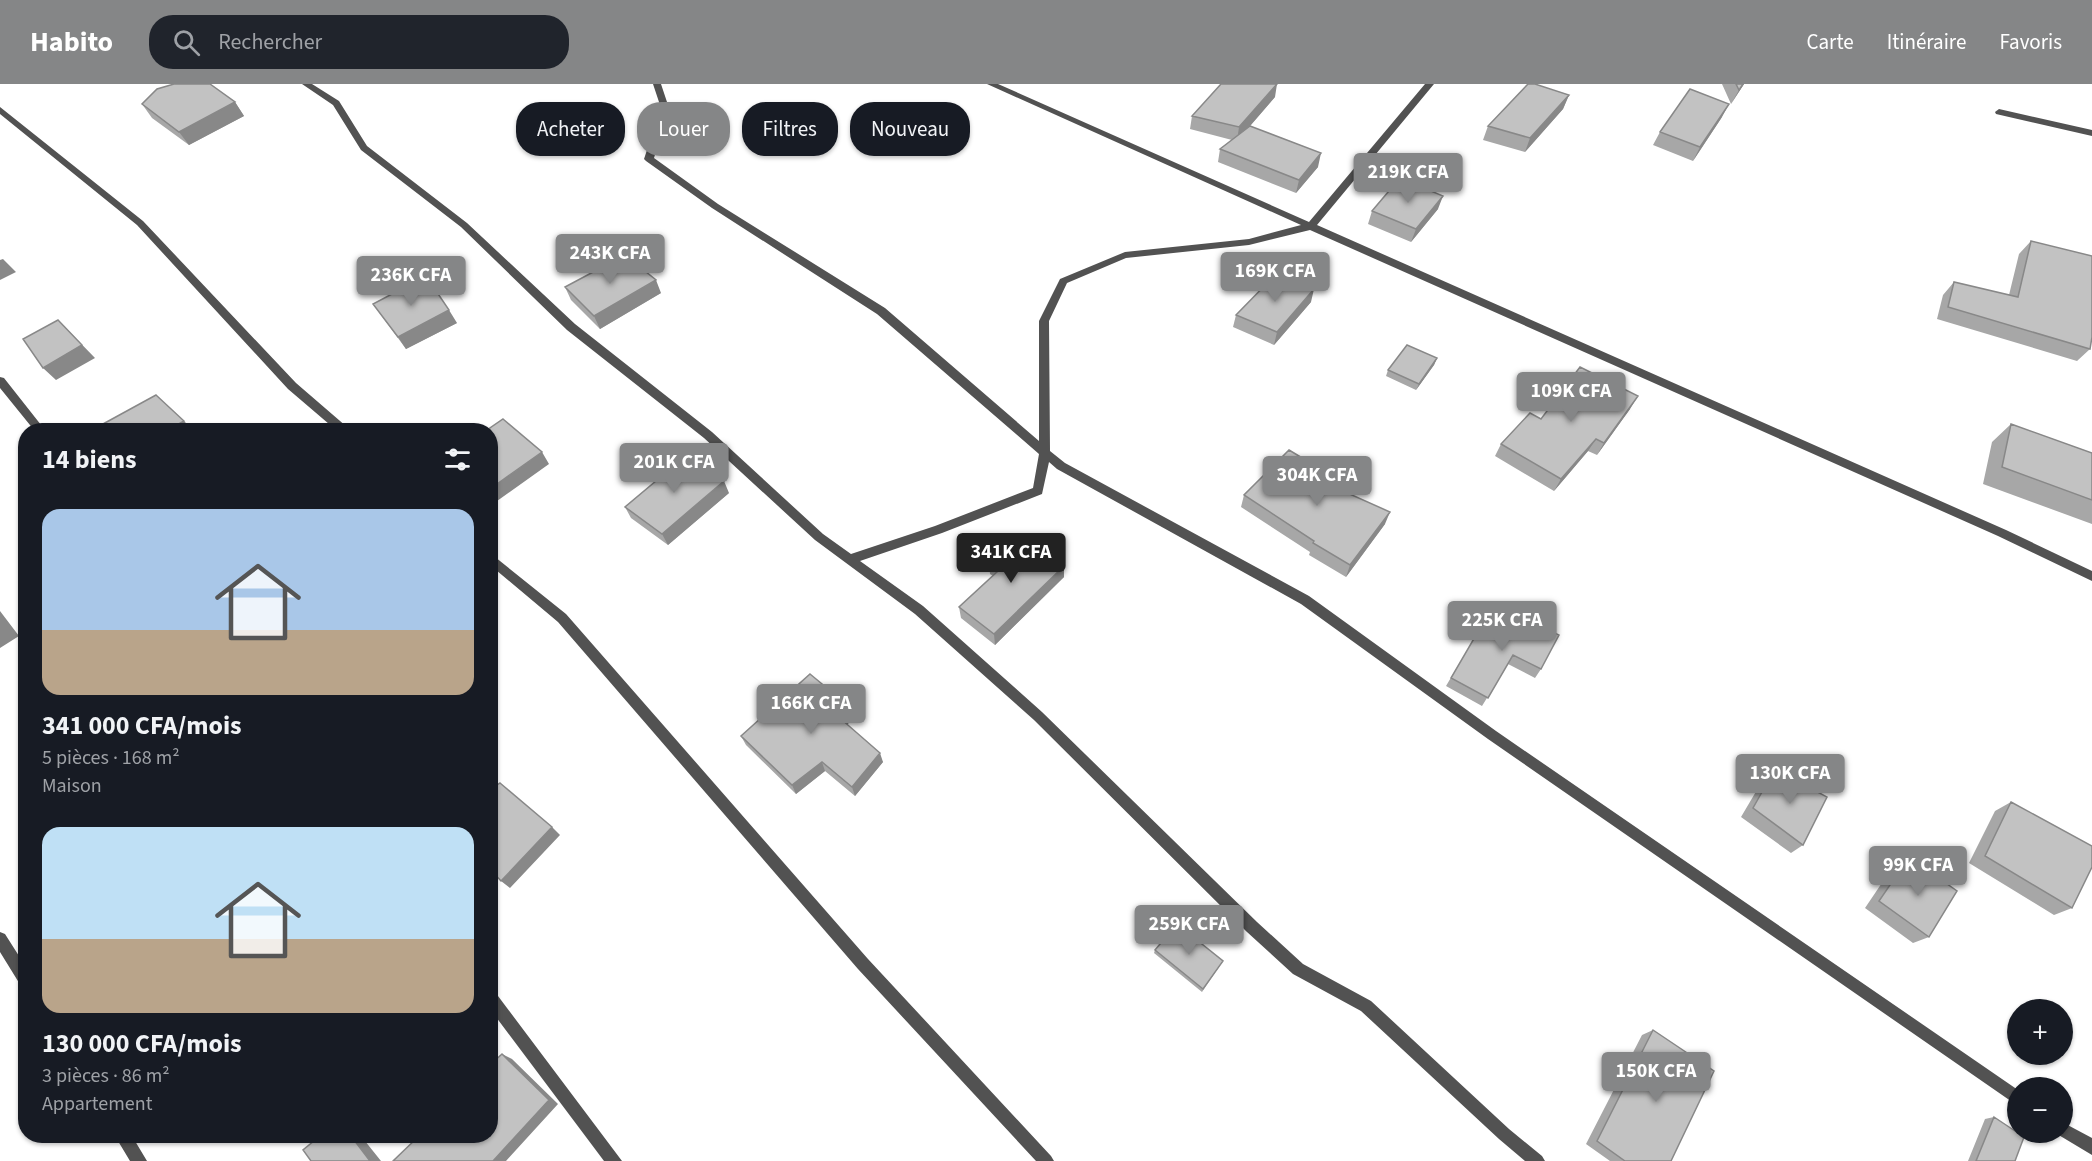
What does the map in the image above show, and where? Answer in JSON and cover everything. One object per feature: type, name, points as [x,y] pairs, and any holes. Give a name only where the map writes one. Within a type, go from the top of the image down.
[{"type":"street","points":[[306,84],[336,103],[364,148],[464,225],[571,327],[708,435],[819,537],[919,610],[1038,716],[1252,927],[1298,969],[1366,1006],[1504,1134],[1537,1161]]},
{"type":"street","points":[[657,84],[665,108],[649,159],[715,207],[881,311],[1060,466],[1305,600],[1492,735],[2007,1091]]},
{"type":"street","points":[[991,84],[2002,533],[2092,576]]},
{"type":"street","points":[[850,559],[938,530],[1038,491],[1045,453],[1044,321],[1063,281],[1125,255],[1249,242],[1311,226],[1430,84]]},
{"type":"street","points":[[0,110],[140,223],[292,386],[335,423]]},
{"type":"street","points":[[1999,112],[2092,133]]},
{"type":"street","points":[[0,381],[34,423]]},
{"type":"street","points":[[498,565],[562,618],[863,964],[1046,1161]]},
{"type":"street","points":[[0,939],[18,968]]},
{"type":"street","points":[[498,1008],[614,1161]]},
{"type":"street","points":[[2073,1136],[2092,1147]]},
{"type":"street","points":[[127,1143],[139,1161]]},
{"type":"building","points":[[174,84],[210,84],[235,102],[179,132],[142,104],[157,89]]},
{"type":"building","points":[[1221,84],[1277,84],[1239,127],[1192,116]]},
{"type":"building","points":[[1528,84],[1535,84],[1569,95],[1530,138],[1488,126]]},
{"type":"building","points":[[1690,89],[1729,104],[1700,147],[1660,132]]},
{"type":"building","points":[[1250,126],[1321,153],[1299,180],[1220,149]]},
{"type":"building","points":[[1400,178],[1443,196],[1416,229],[1372,211]]},
{"type":"building","points":[[2031,241],[2092,256],[2090,349],[1948,307],[1954,282],[2018,297]]},
{"type":"building","points":[[625,255],[656,280],[594,316],[565,287]]},
{"type":"building","points":[[426,276],[449,310],[398,337],[373,304]]},
{"type":"building","points":[[1274,276],[1314,289],[1277,332],[1236,315]]},
{"type":"building","points":[[58,320],[82,345],[43,368],[23,339]]},
{"type":"building","points":[[1407,345],[1437,358],[1419,384],[1388,370]]},
{"type":"building","points":[[1580,367],[1638,396],[1604,443],[1596,439],[1561,479],[1501,444],[1530,413],[1541,419]]},
{"type":"building","points":[[156,395],[184,421],[180,423],[105,423]]},
{"type":"building","points":[[503,419],[542,452],[498,483],[498,423]]},
{"type":"building","points":[[2011,424],[2092,453],[2092,500],[2002,467]]},
{"type":"building","points":[[1289,450],[1332,476],[1325,483],[1390,512],[1350,565],[1313,543],[1314,541],[1244,495]]},
{"type":"building","points":[[687,455],[724,481],[662,534],[625,507]]},
{"type":"building","points":[[1020,535],[1064,566],[994,634],[959,607],[999,570],[989,563]]},
{"type":"building","points":[[1490,611],[1522,627],[1530,621],[1559,635],[1541,669],[1513,655],[1488,698],[1451,678]]},
{"type":"building","points":[[810,674],[850,707],[841,719],[880,753],[852,787],[822,762],[792,785],[741,736]]},
{"type":"building","points":[[1775,769],[1827,797],[1803,845],[1753,808]]},
{"type":"building","points":[[500,783],[552,827],[501,881],[498,878],[498,784]]},
{"type":"building","points":[[2011,802],[2092,846],[2092,867],[2072,908],[1985,856]]},
{"type":"building","points":[[1909,857],[1957,891],[1929,937],[1879,901]]},
{"type":"building","points":[[1177,924],[1223,961],[1203,989],[1155,950]]},
{"type":"building","points":[[1653,1030],[1714,1071],[1671,1161],[1625,1161],[1597,1141]]},
{"type":"building","points":[[502,1054],[549,1100],[493,1161],[393,1161],[412,1143],[498,1143],[498,1058]]},
{"type":"building","points":[[1994,1117],[2007,1126],[2007,1143],[2022,1143],[2015,1161],[1976,1161]]},
{"type":"building","points":[[312,1143],[356,1143],[370,1161],[311,1161],[303,1150]]}]
